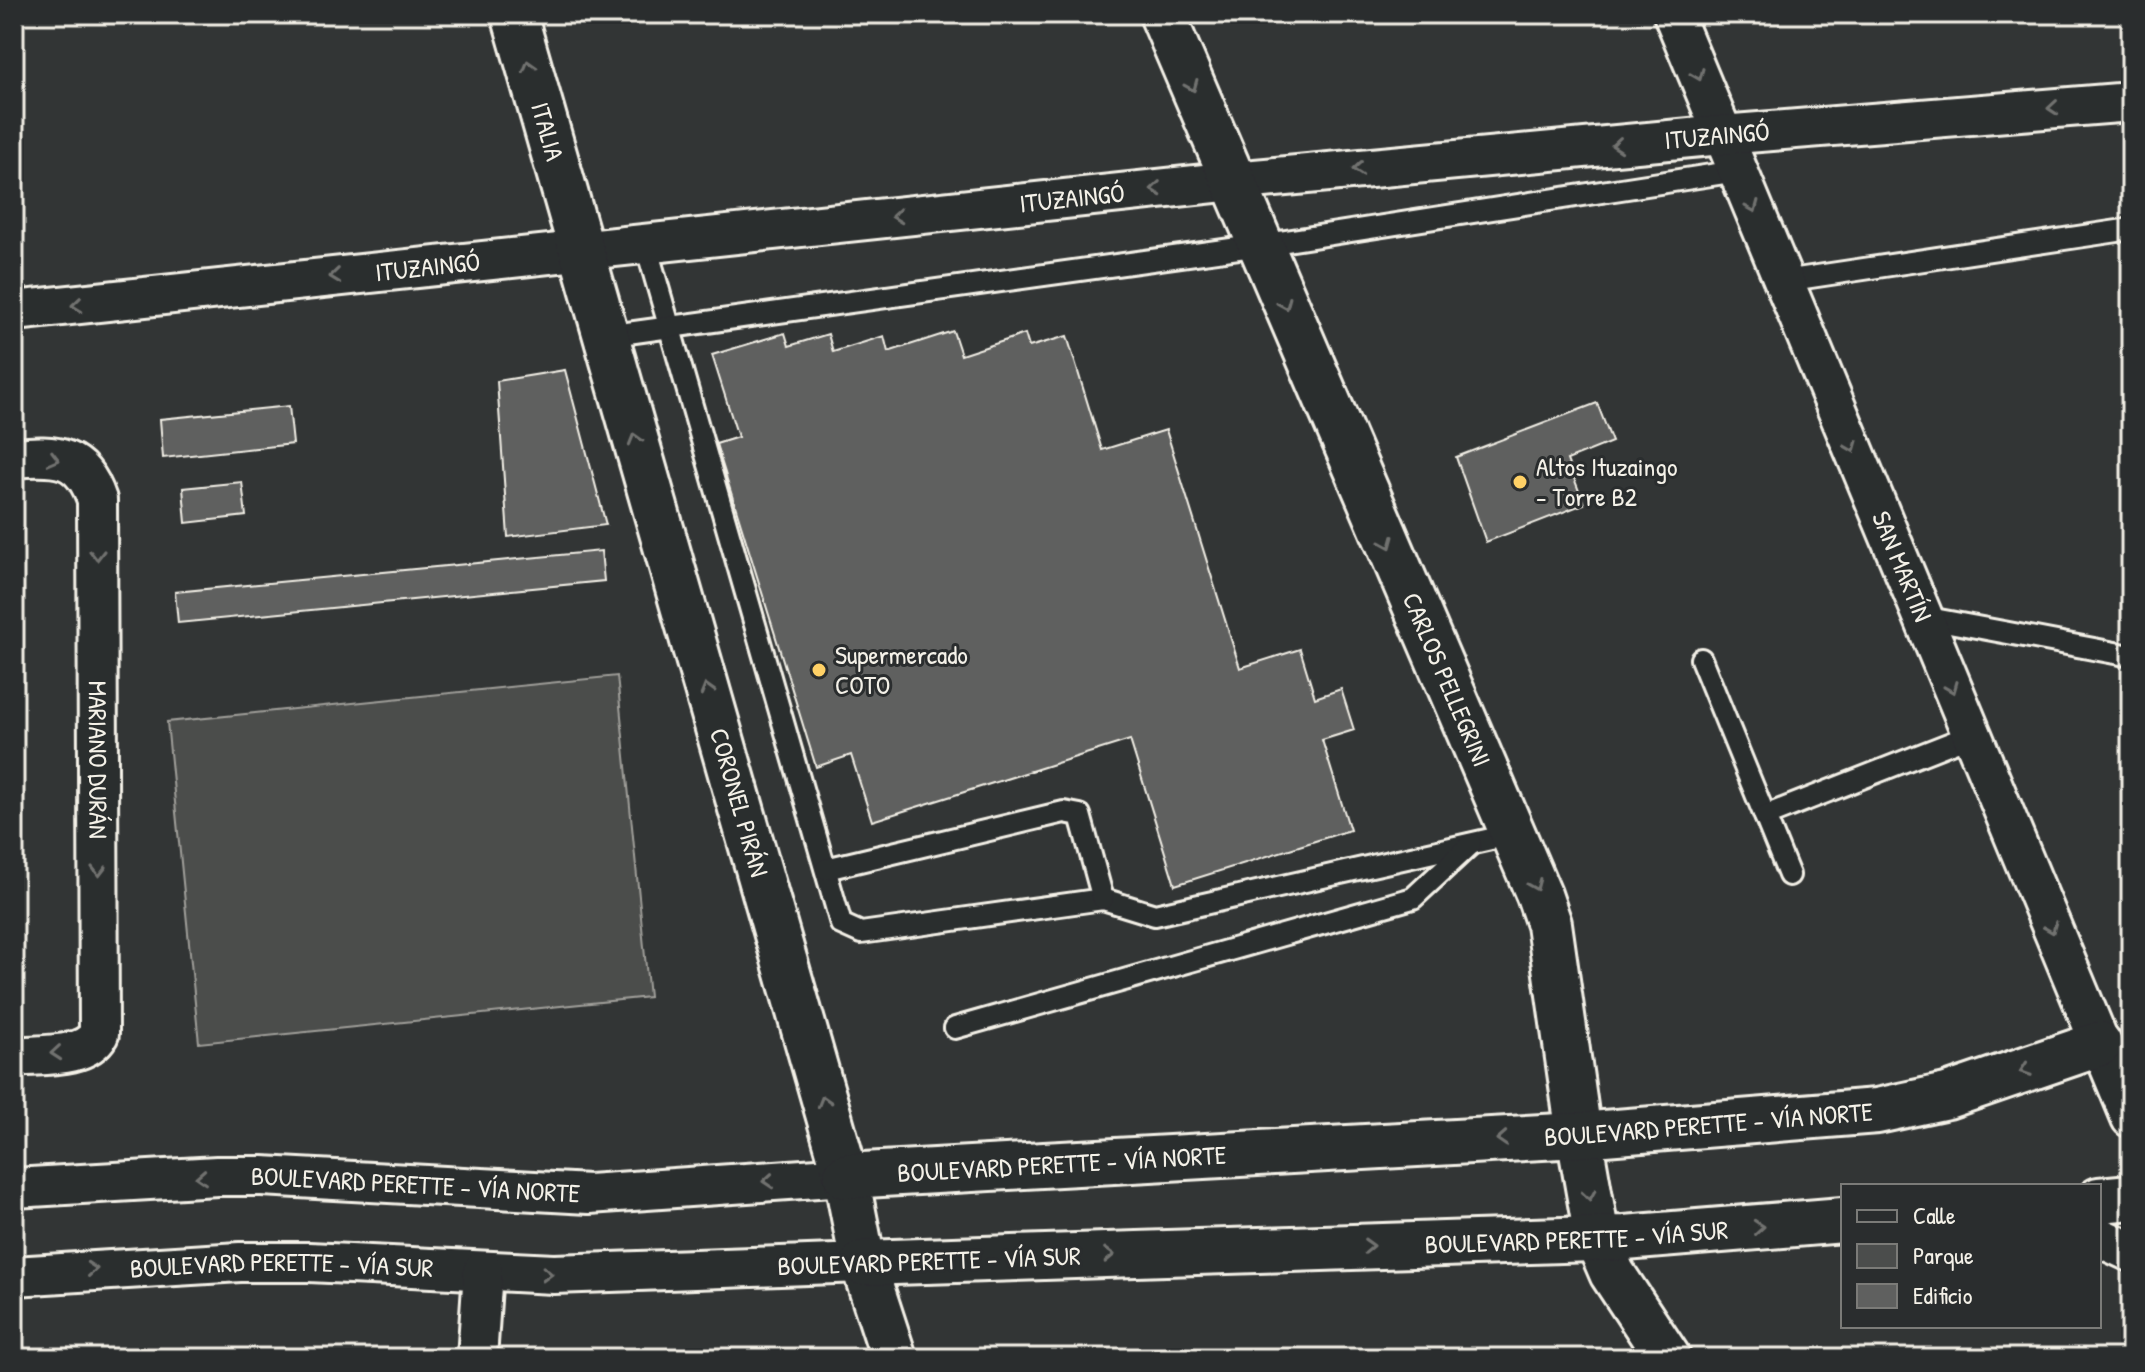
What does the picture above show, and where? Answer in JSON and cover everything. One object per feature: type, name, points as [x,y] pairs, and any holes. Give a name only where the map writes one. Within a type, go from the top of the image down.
[{"type":"street","name":"ITALIA","points":[[514,14],[580,249]]},
{"type":"street","name":"CARLOS PELLEGRINI","points":[[1162,14],[1549,924],[1597,1238],[1612,1273],[1668,1358]]},
{"type":"street","name":"SAN MARTÍN","points":[[1673,14],[2131,1118]]},
{"type":"street","name":"ITUZAINGÓ","points":[[14,311],[1233,181],[1722,135],[2131,102]]},
{"type":"street","name":"CORONEL PIRÁN","points":[[580,249],[846,1176],[863,1263],[894,1358]]},
{"type":"street","name":"MARIANO DURÁN","points":[[14,458],[48,455],[73,464],[89,478],[97,500],[99,1034],[87,1048],[14,1057]]},
{"type":"street","name":"BOULEVARD PERETTE - VÍA NORTE","points":[[14,1188],[262,1176],[589,1194],[846,1176],[1579,1135],[1877,1111],[1917,1104],[2099,1044]]},
{"type":"street","points":[[2101,1200],[2131,1197]]},
{"type":"street","name":"BOULEVARD PERETTE - VÍA SUR","points":[[14,1276],[240,1262],[601,1274],[1597,1238],[1841,1220]]},
{"type":"street","points":[[2101,1238],[2131,1252]]},
{"type":"street","points":[[477,1358],[483,1271]]},
{"type":"lane","points":[[606,336],[1260,245],[1737,171]]},
{"type":"lane","points":[[1784,281],[2131,229]]},
{"type":"lane","points":[[645,242],[841,924],[861,933],[1103,899],[1155,915],[1513,834]]},
{"type":"lane","points":[[1923,617],[2131,656]]},
{"type":"lane","points":[[1701,659],[1789,875]]},
{"type":"lane","points":[[1765,816],[1971,735]]},
{"type":"lane","points":[[826,869],[1064,812],[1080,815],[1103,899]]},
{"type":"lane","points":[[955,1028],[1413,898],[1471,844]]},
{"type":"green space","points":[[617,676],[649,997],[199,1043],[167,722]]},
{"type":"building","points":[[953,331],[961,355],[1025,334],[1029,347],[1067,336],[1102,450],[1166,430],[1240,668],[1300,649],[1315,698],[1341,689],[1354,730],[1322,740],[1350,830],[1175,885],[1130,740],[872,821],[851,755],[816,767],[716,444],[738,437],[712,355],[785,333],[789,346],[828,334],[833,352],[884,336],[888,352]]},
{"type":"building","points":[[565,370],[606,525],[508,537],[497,381]]},
{"type":"building","name":"Altos Ituzaingo - Torre B2","points":[[1597,403],[1612,442],[1567,460],[1584,504],[1486,542],[1456,457]]},
{"type":"building","points":[[289,406],[293,444],[163,458],[160,419]]},
{"type":"building","points":[[242,482],[246,516],[186,523],[183,488]]},
{"type":"building","points":[[601,551],[604,581],[178,623],[175,592]]},
{"type":"place","name":"Altos Ituzaingo - Torre B2","points":[[1520,482]]},
{"type":"place","name":"Supermercado COTO","points":[[819,670]]}]
